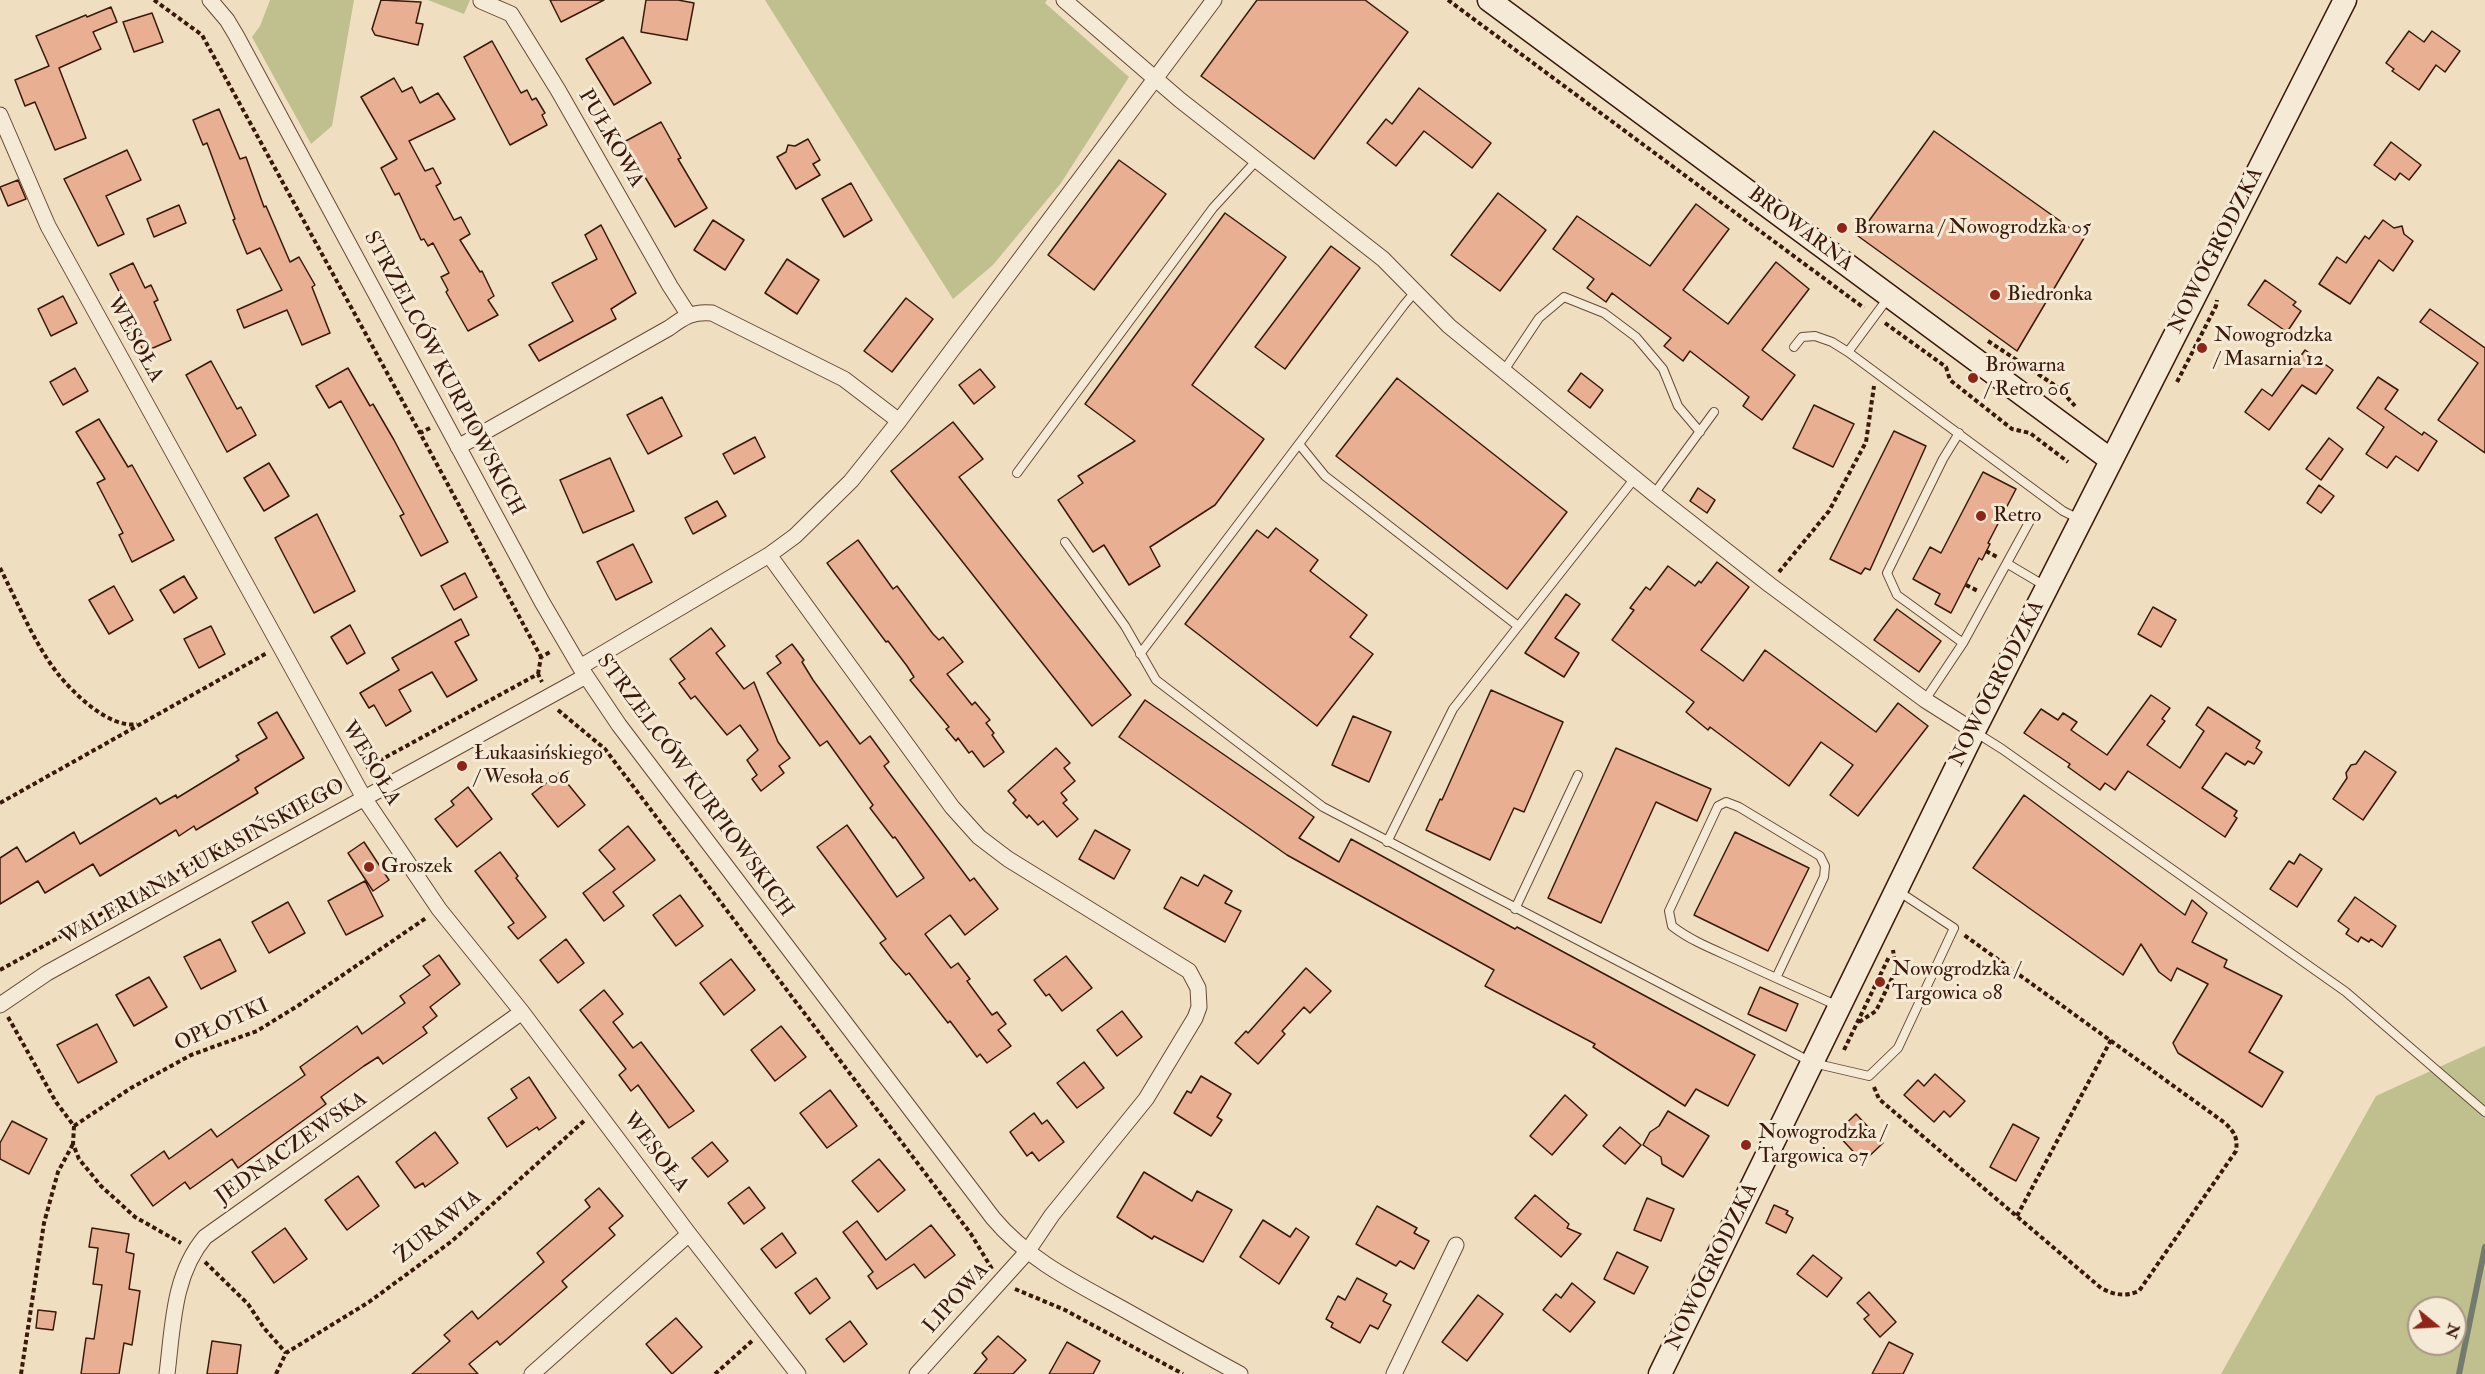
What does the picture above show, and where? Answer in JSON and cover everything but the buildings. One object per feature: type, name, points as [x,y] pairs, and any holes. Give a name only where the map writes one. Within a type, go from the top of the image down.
[{"type":"main road","name":"BROWARNA","points":[[1489,0],[2111,460]]},
{"type":"main road","name":"NOWOGRODZKA","points":[[1660,1374],[1974,731],[2345,0]]},
{"type":"street","name":"STRZELCÓW KURPIOWSKICH","points":[[210,0],[236,35],[458,447],[583,671],[619,725],[993,1218],[1027,1252],[1064,1277],[1240,1374]]},
{"type":"street","points":[[1064,0],[1156,80],[1383,260],[1414,293],[1503,373],[1770,585],[1925,700],[1974,731]]},
{"type":"street","name":"WALERIANA ŁUKASIŃSKIEGO","points":[[2,999],[550,696],[583,671],[769,555],[806,526],[844,488],[898,421],[1214,0]]},
{"type":"street","name":"PUŁKOWA","points":[[481,1],[511,14],[558,90],[688,314]]},
{"type":"street","name":"WESOŁA","points":[[0,115],[48,226],[363,798],[439,909],[522,1012],[798,1374]]},
{"type":"street","points":[[458,447],[669,328],[688,314],[700,312],[712,314],[822,368],[862,392],[898,421]]},
{"type":"street","name":"LIPOWA","points":[[769,555],[952,807],[979,837],[1037,879],[1097,913],[1188,971],[1198,988],[1199,1007],[1195,1018],[1146,1099],[1052,1215],[1027,1252],[917,1374]]},
{"type":"street","name":"JEDNACZEWSKA","points":[[167,1374],[179,1283],[194,1250],[217,1227],[522,1012]]},
{"type":"street","points":[[532,1374],[689,1234]]},
{"type":"street","points":[[1394,1374],[1456,1245]]},
{"type":"lane","points":[[1017,473],[1213,208],[1257,160]]},
{"type":"lane","points":[[1140,654],[1414,293]]},
{"type":"lane","points":[[1503,373],[1539,318],[1564,297],[1604,313],[1636,337],[1663,369],[1678,406],[1700,432]]},
{"type":"lane","points":[[1848,352],[1889,297]]},
{"type":"lane","points":[[1794,347],[1802,337],[1815,336],[1832,342],[1883,376],[2063,511],[2080,520]]},
{"type":"lane","points":[[1654,494],[1714,412]]},
{"type":"lane","points":[[1959,434],[1943,459],[1887,573],[1897,595],[1963,643]]},
{"type":"lane","points":[[1299,444],[1325,476],[1518,626]]},
{"type":"lane","points":[[1387,842],[1453,709],[1635,478]]},
{"type":"lane","points":[[1925,700],[1963,643],[2032,517]]},
{"type":"lane","points":[[1065,542],[1125,627],[1156,680],[1323,807],[1813,1063],[1869,1076],[1898,1048],[1954,928],[1896,890]]},
{"type":"lane","points":[[2008,564],[2047,587]]},
{"type":"lane","points":[[1974,731],[2346,992],[2485,1112]]},
{"type":"lane","points":[[1515,909],[1578,775]]},
{"type":"lane","points":[[1776,978],[1824,876],[1825,867],[1820,856],[1739,807],[1726,802],[1718,806],[1669,911],[1672,926],[1685,936],[1776,978],[1840,1007]]},
{"type":"path","points":[[154,0],[202,35],[541,657]]},
{"type":"path","points":[[1448,0],[1946,367],[1950,380],[2012,429],[2030,433],[2068,462]]},
{"type":"path","points":[[1770,585],[1829,512],[1866,442],[1873,387],[1883,376]]},
{"type":"path","points":[[420,433],[444,421]]},
{"type":"path","points":[[0,568],[41,647],[58,674],[93,708],[116,723],[128,726],[142,723]]},
{"type":"path","points":[[0,803],[278,646]]},
{"type":"path","points":[[0,969],[538,674],[558,710],[604,749],[970,1234],[987,1264],[1010,1287],[1065,1310],[1183,1374]]},
{"type":"path","name":"OPŁOTKI","points":[[74,1126],[131,1088],[192,1055],[257,1031],[439,909]]},
{"type":"path","points":[[1869,1076],[1879,1099],[2101,1287],[2113,1294],[2132,1294],[2139,1291],[2236,1150],[2238,1142],[2235,1132],[2225,1123],[1954,928]]},
{"type":"path","points":[[1893,950],[1896,970],[1876,1011],[1859,1022],[1893,950]]},
{"type":"path","points":[[2,999],[56,1102],[74,1126],[73,1144],[79,1159],[101,1186],[135,1217],[194,1250],[248,1304],[264,1329],[286,1353],[276,1374]]},
{"type":"path","points":[[2018,1216],[2111,1040]]},
{"type":"path","name":"ŻURAWIA","points":[[286,1353],[369,1302],[452,1241],[596,1109]]},
{"type":"path","points":[[21,1374],[44,1223],[58,1172],[73,1144]]},
{"type":"path","points":[[715,1374],[764,1331]]},
{"type":"green space","points":[[270,0],[354,0],[332,126],[311,144],[252,37],[260,26]]},
{"type":"green space","points":[[428,0],[470,0],[464,14]]},
{"type":"green space","points":[[765,0],[1047,0],[1045,3],[1129,77],[1061,183],[993,265],[953,299]]},
{"type":"green space","points":[[2485,1046],[2485,1374],[2221,1374],[2376,1096]]},
{"type":"waterway","points":[[2459,1374],[2485,1247]]},
{"type":"place","name":"Browarna / Nowogrodzka 05","points":[[1842,228]]},
{"type":"place","name":"Biedronka","points":[[1995,295]]},
{"type":"place","name":"Nowogrodzka / Masarnia 12","points":[[2202,348]]},
{"type":"place","name":"Browarna / Retro 06","points":[[1973,378]]},
{"type":"place","name":"Retro","points":[[1981,516]]},
{"type":"place","name":"Łukaasińskiego / Wesoła 06","points":[[462,766]]},
{"type":"place","name":"Groszek","points":[[369,867]]},
{"type":"place","name":"Nowogrodzka / Targowica 08","points":[[1880,982]]},
{"type":"place","name":"Nowogrodzka / Targowica 07","points":[[1746,1145]]}]
